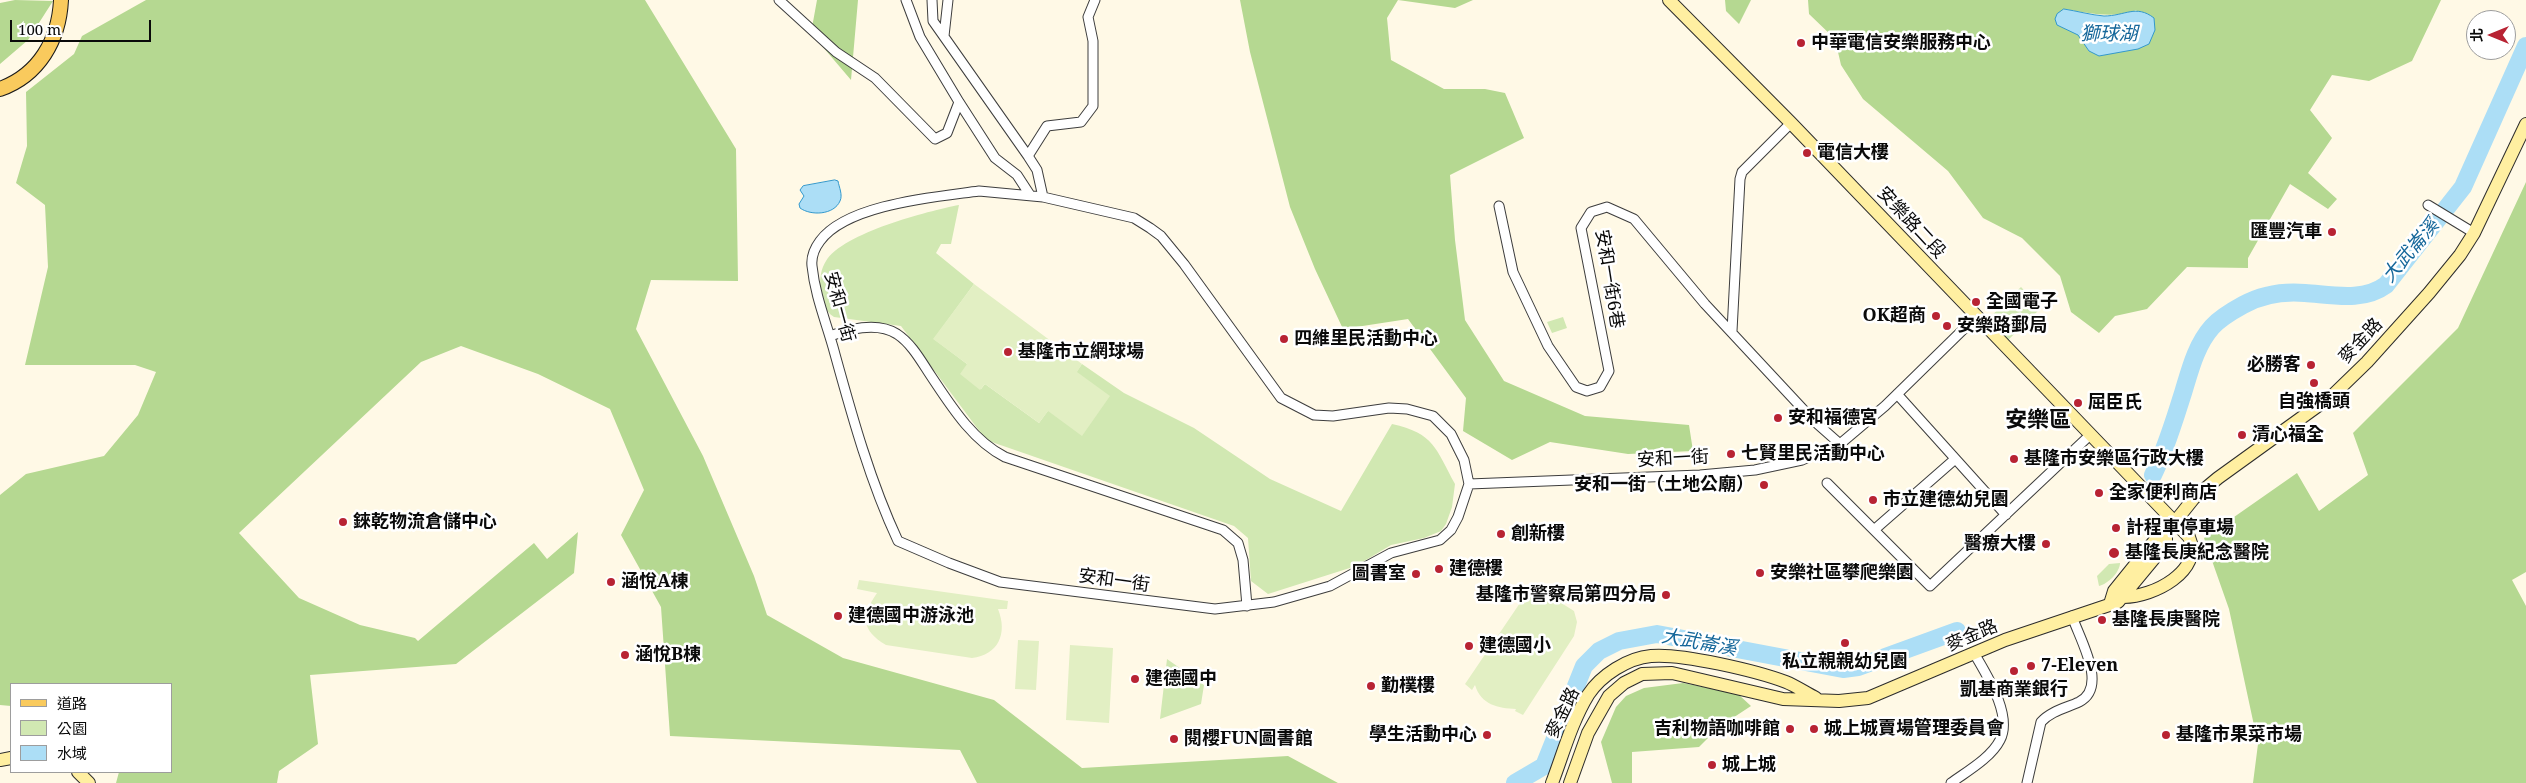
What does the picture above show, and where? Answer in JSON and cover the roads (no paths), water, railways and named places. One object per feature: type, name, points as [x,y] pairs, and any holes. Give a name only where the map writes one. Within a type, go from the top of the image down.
[{"type":"main road","points":[[0,89],[21,80],[48,50],[57,28],[61,0]]},
{"type":"street","points":[[779,0],[836,52],[875,78],[935,139],[948,133],[959,102]]},
{"type":"street","points":[[906,0],[920,37],[959,102],[995,158],[1016,175],[1030,195]]},
{"type":"street","points":[[932,0],[933,21],[1037,170],[1043,197]]},
{"type":"street","points":[[944,36],[948,0]]},
{"type":"street","points":[[1028,156],[1047,126],[1081,122],[1092,106],[1093,41],[1088,17],[1095,0]]},
{"type":"street","name":"安樂路二段","points":[[1669,0],[1791,123],[2125,473],[2175,522]]},
{"type":"street","points":[[1732,331],[1740,179],[1742,172],[1791,123]]},
{"type":"street","name":"麥金路","points":[[2110,604],[2114,591],[2156,539],[2166,533],[2194,498],[2218,478],[2333,395],[2367,362],[2429,294],[2460,255],[2474,233],[2526,124]]},
{"type":"street","name":"安和一街","points":[[979,191],[1043,197],[1134,218],[1161,236],[1184,264],[1281,398],[1298,408],[1314,415],[1333,416],[1390,408],[1407,409],[1433,416],[1451,434],[1464,460],[1468,484],[1458,517],[1450,530],[1440,540],[1390,553],[1330,586],[1274,602],[1215,609],[1000,582],[898,541],[882,505],[830,336],[817,300],[812,264],[813,252],[834,227],[866,212],[906,202],[979,191]]},
{"type":"street","points":[[2428,205],[2474,233]]},
{"type":"street","name":"安和一街6巷","points":[[1499,206],[1513,272],[1548,346],[1576,387],[1588,391],[1600,387],[1609,371],[1581,228],[1591,212],[1607,207],[1634,219],[1705,304],[1814,421],[1840,444]]},
{"type":"street","name":"安和一街","points":[[1468,484],[1755,470],[1802,460],[1840,444],[1897,394],[1976,317]]},
{"type":"street","points":[[830,336],[849,329],[868,328],[896,334],[914,349],[952,408],[977,437],[988,448],[1005,457],[1223,530],[1238,544],[1243,560],[1247,606]]},
{"type":"street","points":[[1897,394],[1954,460],[2006,515]]},
{"type":"street","points":[[1827,483],[1930,586],[2090,436]]},
{"type":"street","points":[[1874,530],[1954,460]]},
{"type":"street","points":[[2124,597],[2136,597],[2167,583],[2189,565],[2193,546],[2189,537],[2175,522]]},
{"type":"street","name":"麥金路","points":[[1570,783],[1588,733],[1609,696],[1624,683],[1646,673],[1672,673],[1783,698],[1839,701],[1868,698],[1974,653],[2072,616],[2118,602],[2166,544],[2166,533]]},
{"type":"street","points":[[2027,783],[2041,722],[2047,716],[2082,700],[2089,692],[2092,683],[2092,670],[2072,616]]},
{"type":"street","points":[[1951,783],[1991,750],[2000,740],[2003,729],[2000,709],[1993,687],[1974,653]]},
{"type":"street","name":"麥金路","points":[[1552,783],[1573,726],[1589,694],[1614,669],[1636,659],[1652,656],[1675,656],[1730,667],[1786,682],[1818,699]]},
{"type":"street","points":[[1726,685],[1730,667]]},
{"type":"street","points":[[79,773],[89,783]]},
{"type":"water","name":"獅球湖","points":[[2064,9],[2104,16],[2136,11],[2142,12],[2154,18],[2155,30],[2149,44],[2138,49],[2099,56],[2089,51],[2078,35],[2057,25],[2055,19],[2057,14]]},
{"type":"water","points":[[838,181],[841,196],[837,206],[822,213],[805,211],[800,208],[799,204],[804,196],[800,190],[803,186]]},
{"type":"waterway","name":"大武崙溪","points":[[2153,475],[2170,435],[2194,358],[2206,334],[2212,327],[2222,318],[2250,301],[2273,294],[2288,292],[2358,296],[2368,294],[2386,285],[2463,187],[2526,46]]},
{"type":"waterway","name":"大武崙溪","points":[[1515,783],[1544,766],[1584,666],[1599,651],[1619,641],[1657,634],[1843,669],[1858,667],[1957,631]]},
{"type":"place","name":"中華電信安樂服務中心","points":[[1801,43]]},
{"type":"place","name":"電信大樓","points":[[1807,153]]},
{"type":"place","name":"匯豐汽車","points":[[2332,232]]},
{"type":"place","name":"全國電子","points":[[1976,302]]},
{"type":"place","name":"OK超商","points":[[1936,316]]},
{"type":"place","name":"安樂路郵局","points":[[1947,326]]},
{"type":"place","name":"四維里民活動中心","points":[[1284,339]]},
{"type":"place","name":"基隆市立網球場","points":[[1008,352]]},
{"type":"place","name":"必勝客","points":[[2311,365]]},
{"type":"place","name":"自強橋頭","points":[[2314,383]]},
{"type":"place","name":"屈臣氏","points":[[2078,403]]},
{"type":"place","name":"安和福德宮","points":[[1778,418]]},
{"type":"place","name":"清心福全","points":[[2242,435]]},
{"type":"place","name":"七賢里民活動中心","points":[[1731,454]]},
{"type":"place","name":"基隆市安樂區行政大樓","points":[[2014,459]]},
{"type":"place","name":"安和一街（土地公廟）","points":[[1764,485]]},
{"type":"place","name":"全家便利商店","points":[[2099,493]]},
{"type":"place","name":"市立建德幼兒園","points":[[1873,500]]},
{"type":"place","name":"錸乾物流倉儲中心","points":[[343,522]]},
{"type":"place","name":"計程車停車場","points":[[2116,528]]},
{"type":"place","name":"創新樓","points":[[1501,534]]},
{"type":"place","name":"醫療大樓","points":[[2046,544]]},
{"type":"place","name":"基隆長庚紀念醫院","points":[[2114,553]]},
{"type":"place","name":"建德樓","points":[[1439,569]]},
{"type":"place","name":"安樂社區攀爬樂園","points":[[1760,573]]},
{"type":"place","name":"圖書室","points":[[1416,574]]},
{"type":"place","name":"涵悅A棟","points":[[611,582]]},
{"type":"place","name":"基隆市警察局第四分局","points":[[1666,595]]},
{"type":"place","name":"建德國中游泳池","points":[[838,616]]},
{"type":"place","name":"基隆長庚醫院","points":[[2102,620]]},
{"type":"place","name":"私立親親幼兒園","points":[[1845,643]]},
{"type":"place","name":"建德國小","points":[[1469,646]]},
{"type":"place","name":"涵悅B棟","points":[[625,655]]},
{"type":"place","name":"7-Eleven","points":[[2031,666]]},
{"type":"place","name":"凱基商業銀行","points":[[2014,671]]},
{"type":"place","name":"建德國中","points":[[1135,679]]},
{"type":"place","name":"勤樸樓","points":[[1371,686]]},
{"type":"place","name":"吉利物語咖啡館","points":[[1790,729]]},
{"type":"place","name":"城上城賣場管理委員會","points":[[1814,729]]},
{"type":"place","name":"學生活動中心","points":[[1487,735]]},
{"type":"place","name":"基隆市果菜市場","points":[[2166,735]]},
{"type":"place","name":"閱櫻FUN圖書館","points":[[1174,739]]},
{"type":"place","name":"城上城","points":[[1712,765]]},
{"type":"district","name":"安樂區","points":[[2038,421]]}]
